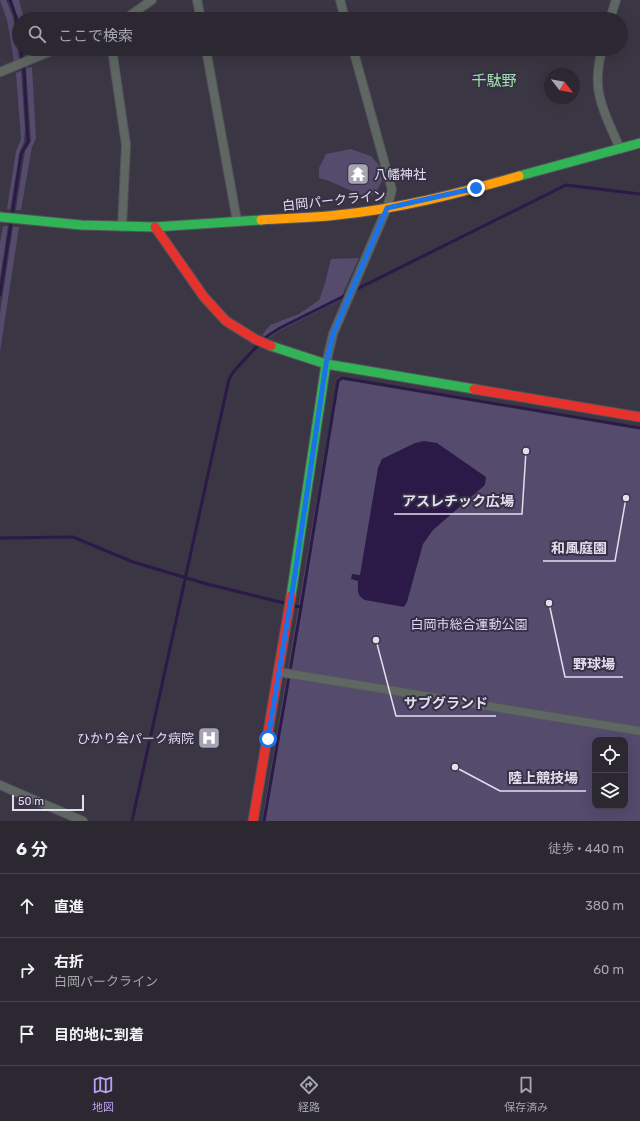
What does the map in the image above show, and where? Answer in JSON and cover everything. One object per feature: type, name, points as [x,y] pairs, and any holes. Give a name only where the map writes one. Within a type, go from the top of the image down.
[{"type":"street","points":[[135,12],[152,0]]},
{"type":"street","points":[[197,0],[200,12]]},
{"type":"street","points":[[340,0],[343,12]]},
{"type":"street","points":[[612,12],[616,0]]},
{"type":"street","points":[[0,72],[39,56]]},
{"type":"street","points":[[113,56],[126,145],[122,227]]},
{"type":"street","points":[[207,56],[237,221]]},
{"type":"street","points":[[253,821],[295,574],[326,364],[333,334],[387,208],[392,190],[355,56]]},
{"type":"street","points":[[600,56],[598,67],[598,87],[604,110],[620,149]]},
{"type":"street","name":"白岡パークライン","points":[[1,217],[122,227],[155,227],[338,215],[387,208],[476,188],[640,143]]},
{"type":"street","points":[[155,227],[204,297],[226,321],[255,339],[326,364],[640,417]]},
{"type":"street","points":[[285,673],[640,731]]},
{"type":"street","points":[[0,785],[84,821]]},
{"type":"green space","points":[[0,0],[6,0],[12,15],[12,50],[7,20]]},
{"type":"green space","points":[[12,0],[19,0],[22,12],[16,12]]},
{"type":"green space","points":[[13,56],[18,56],[19,60],[14,62]]},
{"type":"green space","points":[[32,67],[36,138],[32,147],[21,210],[16,210],[25,151],[31,141],[26,68]]},
{"type":"green space","points":[[21,71],[25,130],[24,142],[20,151],[10,209],[7,209],[16,151],[21,139],[16,73]]},
{"type":"green space","points":[[351,149],[371,156],[379,165],[382,181],[375,194],[366,197],[319,178],[319,168],[326,154]]},
{"type":"green space","points":[[3,226],[8,226],[0,278],[0,243]]},
{"type":"green space","points":[[13,227],[19,227],[0,352],[0,313]]},
{"type":"green space","points":[[359,258],[340,300],[279,331],[269,338],[262,335],[270,325],[299,314],[319,300],[331,259]]},
{"type":"green space","name":"白岡市総合運動公園","points":[[340,377],[640,427],[640,821],[262,821],[337,380]]},
{"type":"shaded area","points":[[424,441],[437,443],[486,477],[485,485],[433,530],[423,544],[407,602],[404,607],[365,600],[359,594],[358,581],[351,579],[352,574],[360,575],[378,468],[382,459],[415,443]]},
{"type":"waterway","points":[[10,0],[14,12]]},
{"type":"waterway","points":[[12,216],[21,154],[28,142],[22,56]]},
{"type":"waterway","points":[[353,291],[566,185],[640,194]]},
{"type":"waterway","points":[[0,295],[11,222]]},
{"type":"waterway","points":[[264,339],[280,328],[348,294]]},
{"type":"waterway","points":[[132,821],[229,379],[234,371],[260,343]]},
{"type":"waterway","points":[[293,606],[301,607],[338,381],[342,378],[640,428]]},
{"type":"waterway","points":[[0,538],[73,537],[133,562],[207,584],[288,604]]},
{"type":"waterway","points":[[264,821],[301,607]]},
{"type":"traffic: fast","points":[[519,176],[640,143]]},
{"type":"traffic: fast","points":[[0,217],[81,225],[155,227],[261,220]]},
{"type":"traffic: fast","points":[[271,346],[326,364],[474,389]]},
{"type":"traffic: fast","points":[[291,596],[326,364]]},
{"type":"traffic: slow","points":[[261,220],[328,216],[383,209],[452,194],[519,176]]},
{"type":"traffic: jam","points":[[155,227],[204,297],[226,321],[255,339],[271,346]]},
{"type":"traffic: jam","points":[[474,389],[640,417]]},
{"type":"traffic: jam","points":[[253,821],[291,596]]},
{"type":"place","name":"八幡神社","points":[[358,174]]},
{"type":"place","name":"アスレチック広場","points":[[526,451]]},
{"type":"place","name":"和風庭園","points":[[626,498]]},
{"type":"place","name":"野球場","points":[[549,603]]},
{"type":"place","name":"サブグランド","points":[[376,640]]},
{"type":"place","name":"ひかり会パーク病院","points":[[209,738]]},
{"type":"place","name":"陸上競技場","points":[[455,767]]},
{"type":"district","name":"千駄野","points":[[494,81]]},
{"type":"route","points":[[268,739],[295,574],[326,364],[333,334],[387,208],[476,188]]}]
